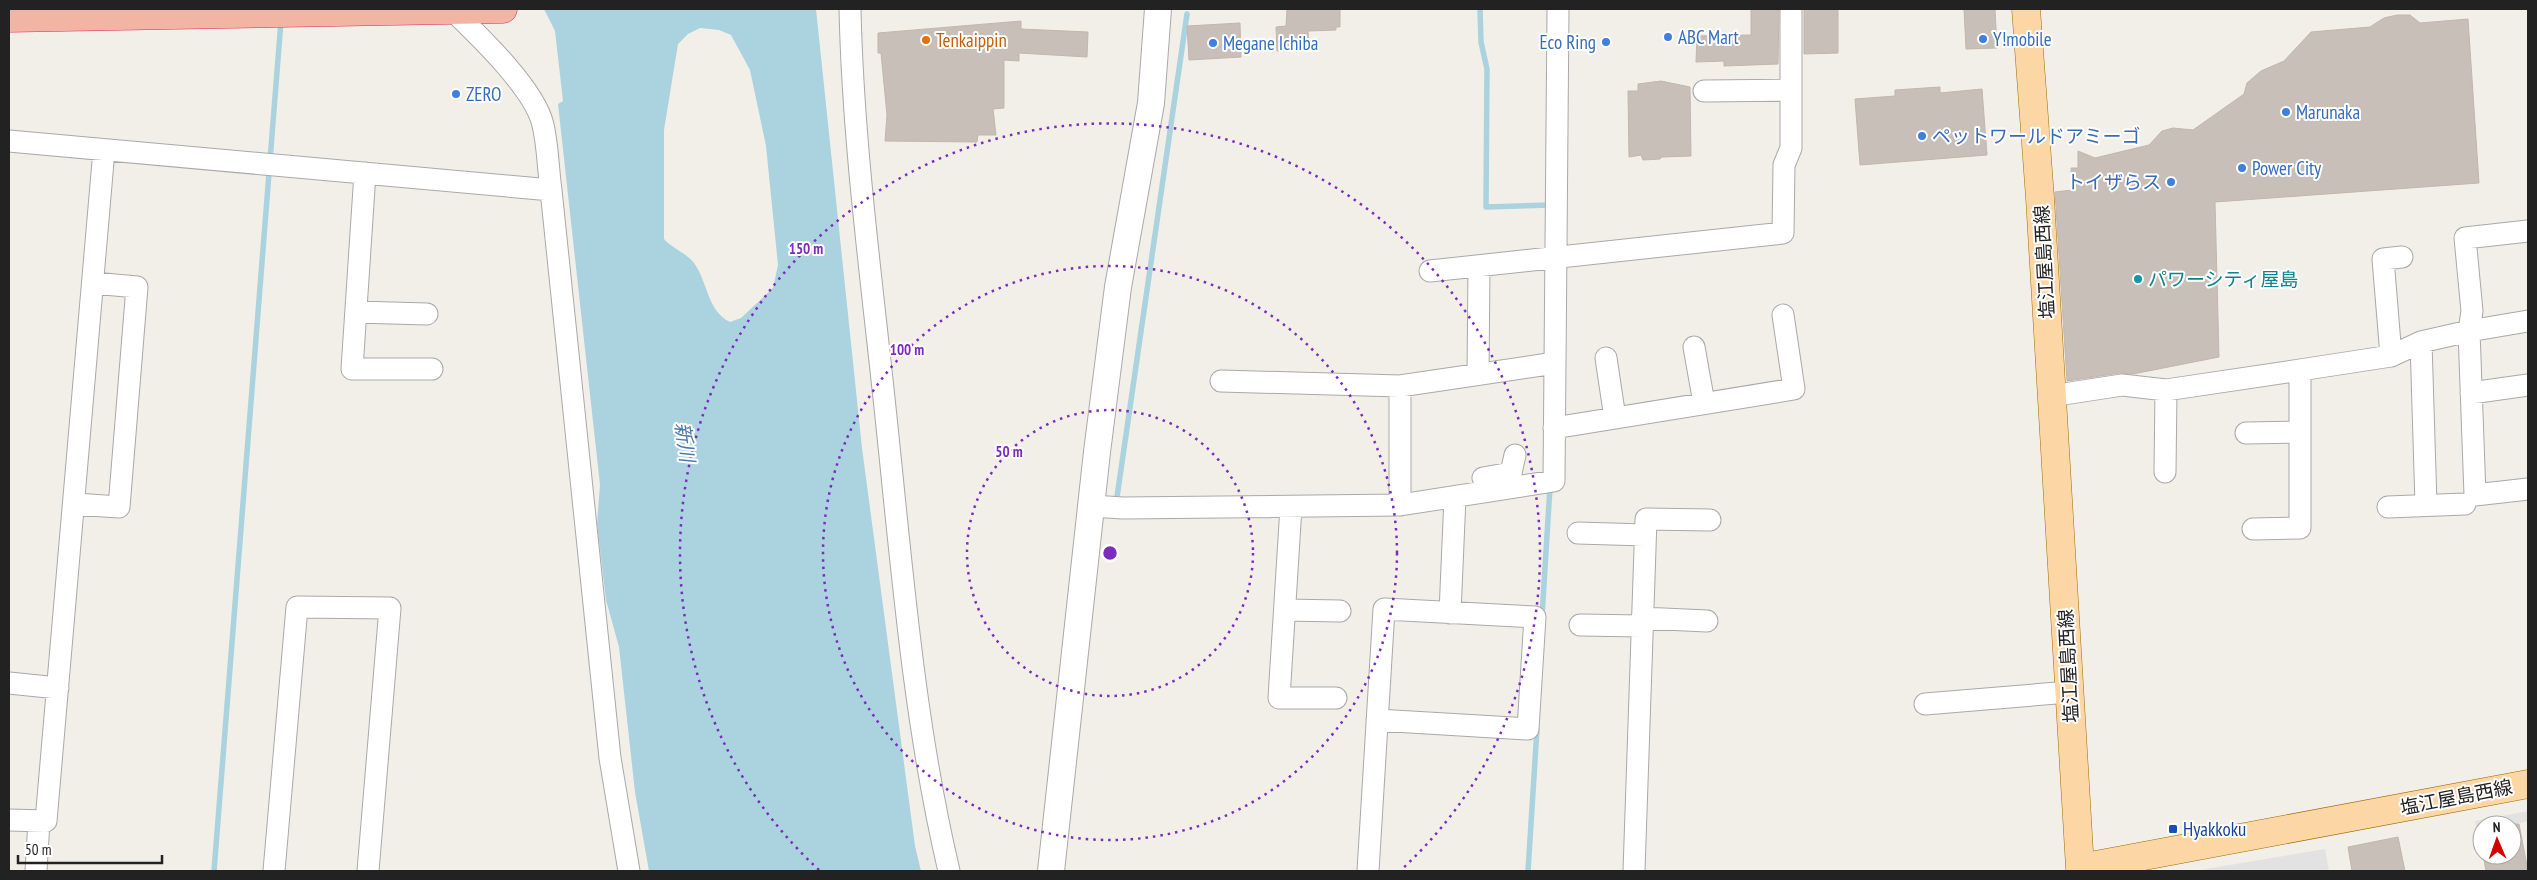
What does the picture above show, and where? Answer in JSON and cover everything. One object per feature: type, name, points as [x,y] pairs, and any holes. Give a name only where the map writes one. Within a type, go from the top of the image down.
[{"type":"highway","points":[[9,18],[503,9]]},
{"type":"main road","name":"塩江屋島西線","points":[[2026,9],[2080,868],[2528,784]]},
{"type":"street","points":[[457,9],[529,95],[543,124],[609,748],[629,871]]},
{"type":"street","points":[[850,9],[850,43],[860,160],[906,603],[933,802],[949,871]]},
{"type":"street","points":[[1051,871],[1091,506],[1118,287],[1151,103],[1158,9]]},
{"type":"street","points":[[1091,506],[1123,508],[1291,507],[1394,497],[1455,497],[1554,481],[1558,9]]},
{"type":"street","points":[[1430,271],[1556,259],[1784,233],[1784,165],[1791,148],[1791,9]]},
{"type":"street","points":[[1704,91],[1791,90]]},
{"type":"street","points":[[9,141],[551,190]]},
{"type":"street","points":[[9,820],[46,821],[75,504],[104,150]]},
{"type":"street","points":[[364,173],[352,368],[432,369]]},
{"type":"street","points":[[2528,231],[2465,238],[2472,311],[2469,330],[2475,495],[2528,489]]},
{"type":"street","points":[[2391,356],[2383,259],[2402,257]]},
{"type":"street","points":[[1478,374],[1479,266]]},
{"type":"street","points":[[75,504],[119,507],[137,287],[93,283]]},
{"type":"street","points":[[356,312],[427,314]]},
{"type":"street","points":[[1554,428],[1794,389],[1783,315]]},
{"type":"street","points":[[2051,396],[2122,385],[2166,390],[2391,356],[2421,342],[2469,330],[2528,321]]},
{"type":"street","points":[[2421,342],[2426,506]]},
{"type":"street","points":[[1694,347],[1704,403]]},
{"type":"street","points":[[1606,358],[1616,418]]},
{"type":"street","points":[[1221,381],[1400,386],[1555,363]]},
{"type":"street","points":[[2253,529],[2300,528],[2300,370]]},
{"type":"street","points":[[2471,393],[2528,385]]},
{"type":"street","points":[[1394,497],[1400,386]]},
{"type":"street","points":[[2165,472],[2166,390]]},
{"type":"street","points":[[2246,433],[2300,432]]},
{"type":"street","points":[[1394,497],[1511,474],[1515,455]]},
{"type":"street","points":[[1450,613],[1455,497]]},
{"type":"street","points":[[2388,507],[2465,504]]},
{"type":"street","points":[[1291,507],[1279,698],[1336,698]]},
{"type":"street","points":[[1634,871],[1646,519],[1710,520]]},
{"type":"street","points":[[1578,533],[1645,535]]},
{"type":"street","points":[[274,871],[297,607],[390,608],[368,871]]},
{"type":"street","points":[[1368,871],[1377,720],[1384,609],[1535,617],[1528,729],[1377,720]]},
{"type":"street","points":[[1285,610],[1340,611]]},
{"type":"street","points":[[1580,625],[1707,621]]},
{"type":"street","points":[[9,683],[58,688]]},
{"type":"street","points":[[1925,704],[2069,692]]},
{"type":"street","points":[[36,871],[39,821]]},
{"type":"shaded area","points":[[2528,811],[2528,821],[2522,823],[2522,815],[2507,815]]},
{"type":"shaded area","points":[[2325,849],[2329,871],[2194,871]]},
{"type":"water","name":"新川","points":[[544,9],[816,9],[862,448],[915,846],[921,871],[649,871],[635,792],[619,647],[606,600],[597,524],[600,485],[558,104],[563,101],[555,31]],"holes":[[[700,28],[719,30],[731,35],[750,70],[766,146],[778,265],[773,288],[741,318],[730,322],[722,317],[712,304],[694,263],[664,239],[664,130],[678,44],[688,34]]]},
{"type":"building","points":[[1287,9],[1340,9],[1340,27],[1336,27],[1336,30],[1308,31],[1309,50],[1277,51],[1276,27],[1286,26]]},
{"type":"building","points":[[1751,9],[1779,9],[1778,64],[1724,66],[1724,61],[1696,62],[1697,36],[1751,35]]},
{"type":"building","points":[[1804,9],[1838,9],[1838,53],[1804,54]]},
{"type":"building","points":[[1964,9],[1995,9],[1997,48],[1966,49]]},
{"type":"building","name":"パワーシティ屋島","points":[[2410,15],[2420,23],[2468,19],[2479,183],[2215,202],[2219,357],[2133,374],[2120,373],[2067,381],[2055,192],[2072,190],[2071,168],[2078,168],[2078,151],[2095,158],[2149,145],[2162,131],[2173,128],[2193,130],[2244,94],[2247,83],[2261,71],[2284,61],[2311,32],[2370,27],[2384,18]]},
{"type":"building","points":[[1021,21],[1021,29],[1088,32],[1087,57],[1019,53],[1019,61],[1004,60],[1004,108],[993,109],[996,135],[978,135],[977,142],[885,141],[887,115],[881,53],[878,53],[878,33]]},
{"type":"building","points":[[1240,23],[1241,57],[1189,60],[1187,26]]},
{"type":"building","points":[[1661,81],[1690,87],[1691,156],[1643,160],[1641,155],[1629,157],[1628,91],[1638,91],[1638,84]]},
{"type":"building","points":[[1940,87],[1940,93],[1982,89],[1987,155],[1860,165],[1855,99],[1895,96],[1895,90]]},
{"type":"building","points":[[2398,837],[2405,871],[2352,871],[2348,847]]},
{"type":"building","points":[[2522,840],[2528,871],[2486,871],[2485,865],[2522,865]]},
{"type":"waterway","points":[[1480,9],[1481,42],[1487,69],[1486,207],[1550,205],[1550,207]]},
{"type":"waterway","points":[[1117,497],[1187,14]]},
{"type":"waterway","points":[[214,871],[281,21]]},
{"type":"waterway","points":[[1542,617],[1550,487]]},
{"type":"waterway","points":[[1528,871],[1537,729]]},
{"type":"place","name":"ABC Mart","points":[[1668,37]]},
{"type":"place","name":"Y!mobile","points":[[1983,39]]},
{"type":"place","name":"Tenkaippin","points":[[926,40]]},
{"type":"place","name":"Eco Ring","points":[[1606,42]]},
{"type":"place","name":"Megane Ichiba","points":[[1213,43]]},
{"type":"place","name":"ZERO","points":[[456,94]]},
{"type":"place","name":"Marunaka","points":[[2286,112]]},
{"type":"place","name":"ペットワールドアミーゴ","points":[[1922,136]]},
{"type":"place","name":"Power City","points":[[2242,168]]},
{"type":"place","name":"トイザらス","points":[[2171,182]]},
{"type":"place","name":"パワーシティ屋島","points":[[2138,279]]},
{"type":"place","name":"Hyakkoku","points":[[2173,829]]}]
